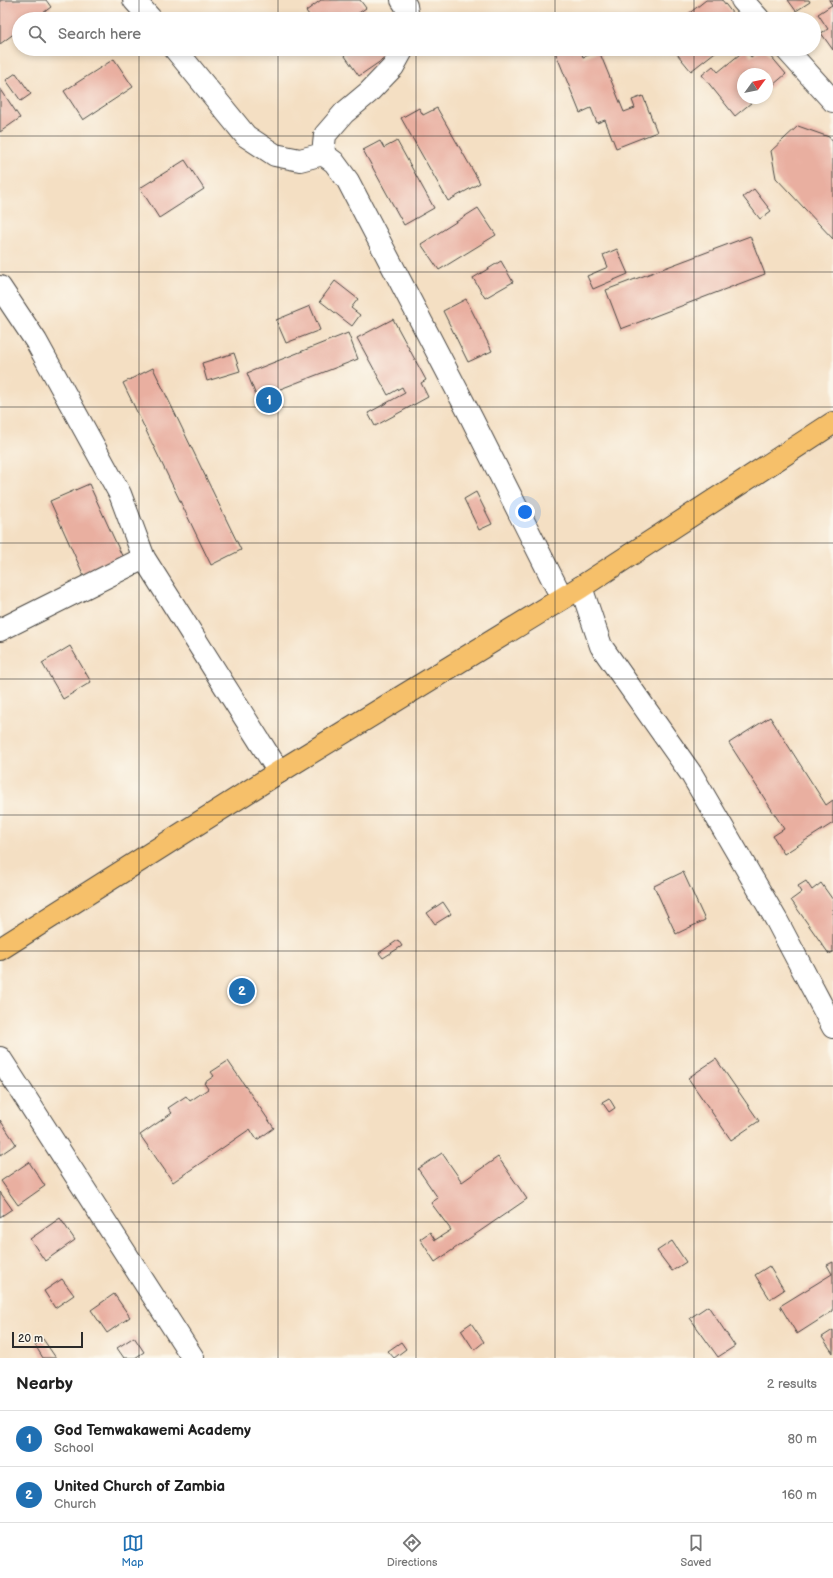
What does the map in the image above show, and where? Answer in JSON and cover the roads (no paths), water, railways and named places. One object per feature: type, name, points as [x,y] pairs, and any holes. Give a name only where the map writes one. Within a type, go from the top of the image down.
[{"type":"main road","points":[[0,950],[279,772],[581,587],[833,423]]},
{"type":"street","points":[[134,0],[145,12]]},
{"type":"street","points":[[402,0],[406,6],[407,12]]},
{"type":"street","points":[[742,0],[753,12]]},
{"type":"street","points":[[181,56],[246,136],[275,155],[300,160],[323,154]]},
{"type":"street","points":[[323,154],[325,135],[344,113],[368,93],[393,67],[399,56]]},
{"type":"street","points":[[792,56],[833,101]]},
{"type":"street","points":[[323,154],[334,162],[348,181],[472,419],[562,598]]},
{"type":"street","points":[[0,287],[36,340],[120,494],[144,558],[279,772]]},
{"type":"street","points":[[0,630],[144,558]]},
{"type":"street","points":[[581,587],[600,646],[692,775],[777,921],[833,1027]]},
{"type":"street","points":[[0,1058],[193,1358]]},
{"type":"place","name":"God Temwakawemi Academy","points":[[269,400]]},
{"type":"place","name":"United Church of Zambia","points":[[242,991]]}]
